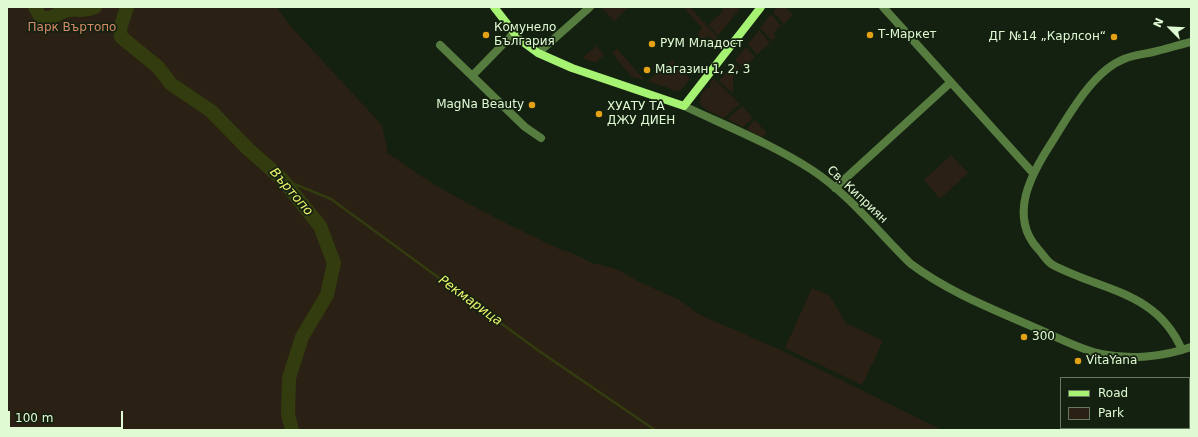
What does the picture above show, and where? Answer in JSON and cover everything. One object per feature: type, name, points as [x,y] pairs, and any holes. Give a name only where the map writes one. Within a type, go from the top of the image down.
[{"type":"street","name":"Св. Киприян","points":[[494,7],[524,44],[538,54],[572,68],[684,106],[788,156],[812,170],[836,188],[911,264],[924,274],[967,298],[1069,343],[1100,354],[1134,357],[1182,350],[1191,347]]},
{"type":"street","points":[[538,54],[590,7]]},
{"type":"street","points":[[684,106],[760,7]]},
{"type":"street","points":[[883,7],[1033,173]]},
{"type":"street","points":[[472,76],[514,33]]},
{"type":"street","points":[[1182,350],[1176,336],[1156,314],[1134,298],[1051,264],[1034,245],[1024,224],[1024,200],[1033,173],[1068,118],[1098,76],[1123,59],[1191,42]]},
{"type":"street","points":[[440,45],[525,127],[541,138]]},
{"type":"street","points":[[836,188],[951,82]]},
{"type":"green space","name":"Парк Въртопо","points":[[7,7],[276,7],[292,28],[382,125],[388,153],[429,181],[471,205],[559,249],[570,252],[592,263],[617,269],[641,283],[678,299],[700,315],[783,351],[942,430],[7,430]]},
{"type":"green space","points":[[601,7],[627,7],[628,8],[614,21]]},
{"type":"green space","points":[[683,7],[690,7],[719,39],[714,43],[708,36],[703,40],[697,34],[702,28]]},
{"type":"green space","points":[[720,7],[741,7],[718,36],[708,25],[723,11]]},
{"type":"green space","points":[[777,7],[785,7],[793,15],[784,24],[773,12]]},
{"type":"green space","points":[[771,14],[781,26],[773,33],[776,37],[772,41],[760,28]]},
{"type":"green space","points":[[759,30],[770,43],[757,55],[748,44]]},
{"type":"green space","points":[[596,46],[604,55],[595,63],[582,58]]},
{"type":"green space","points":[[746,47],[755,57],[743,68],[735,60]]},
{"type":"green space","points":[[617,49],[644,79],[643,80],[631,76],[612,53]]},
{"type":"green space","points":[[672,60],[690,79],[681,90],[677,91],[648,81]]},
{"type":"green space","points":[[734,63],[740,70],[733,77],[733,94],[718,80],[720,80]]},
{"type":"green space","points":[[714,79],[740,104],[724,118],[707,110],[700,104],[702,94],[706,88],[710,88],[710,82]]},
{"type":"green space","points":[[742,106],[753,118],[743,127],[727,119]]},
{"type":"green space","points":[[755,120],[767,133],[762,137],[746,129]]},
{"type":"green space","points":[[951,155],[968,173],[940,199],[924,180]]},
{"type":"green space","points":[[812,288],[829,295],[846,323],[883,341],[862,385],[785,348]]},
{"type":"waterway","name":"Въртопо","points":[[35,7],[41,18],[45,19],[67,10],[85,10],[95,7]]},
{"type":"waterway","name":"Въртопо","points":[[127,7],[120,29],[121,37],[158,67],[171,84],[211,111],[248,149],[282,179],[320,226],[334,263],[327,295],[302,337],[289,378],[288,414],[292,430]]},
{"type":"waterway","name":"Рекмарица","points":[[282,179],[331,199],[539,351],[655,430]]},
{"type":"place","name":"Комунело България","points":[[486,35]]},
{"type":"place","name":"Т-Маркет","points":[[870,35]]},
{"type":"place","name":"ДГ №14 „Карлсон“","points":[[1114,37]]},
{"type":"place","name":"РУМ Младост","points":[[652,44]]},
{"type":"place","name":"Магазин 1, 2, 3","points":[[647,70]]},
{"type":"place","name":"MagNa Beauty","points":[[532,105]]},
{"type":"place","name":"ХУАТУ ТА ДЖУ ДИЕН","points":[[599,114]]},
{"type":"place","name":"300","points":[[1024,337]]},
{"type":"place","name":"VitaYana","points":[[1078,361]]}]
